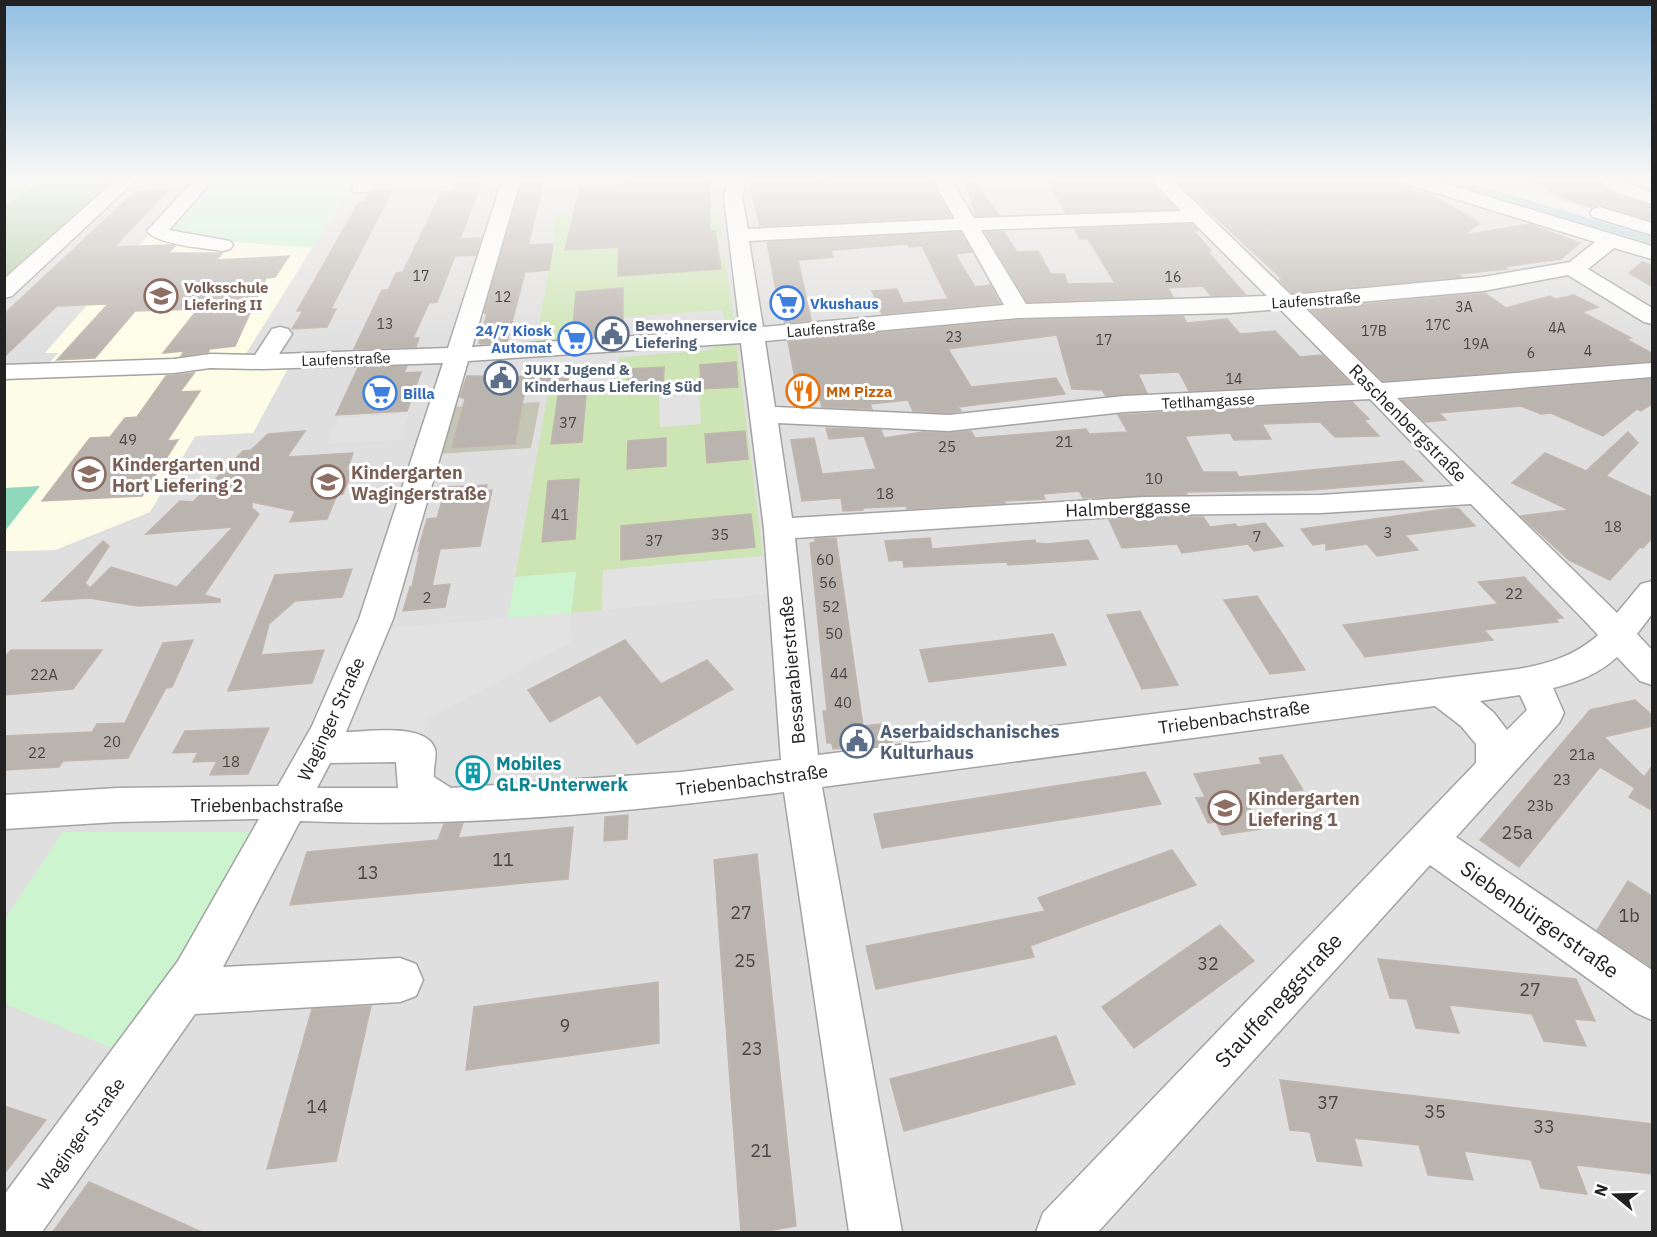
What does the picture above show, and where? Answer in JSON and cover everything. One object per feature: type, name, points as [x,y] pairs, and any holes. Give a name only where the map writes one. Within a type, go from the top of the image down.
[{"type":"street","points":[[4,291],[65,236]]},
{"type":"street","points":[[168,236],[223,245]]},
{"type":"street","name":"Waginger Straße","points":[[9,1233],[194,977],[320,748],[376,618],[494,236]]},
{"type":"street","points":[[738,236],[743,236]]},
{"type":"street","name":"Bessarabierstraße","points":[[738,236],[779,529],[801,775],[875,1233]]},
{"type":"street","points":[[976,236],[1019,312]]},
{"type":"street","name":"Raschenbergstraße","points":[[1218,236],[1377,392],[1653,672]]},
{"type":"street","points":[[1597,236],[1653,253]]},
{"type":"street","name":"Laufenstraße","points":[[4,372],[174,366],[210,361],[333,367],[456,355],[752,335],[1019,312],[1287,302],[1392,294],[1472,285],[1577,267],[1611,240]]},
{"type":"street","points":[[1571,268],[1653,317]]},
{"type":"street","points":[[262,363],[280,334]]},
{"type":"street","name":"Tetlhamgasse","points":[[764,414],[949,423],[1124,404],[1377,392],[1653,370]]},
{"type":"street","name":"Halmberggasse","points":[[779,529],[1144,506],[1321,504],[1477,494]]},
{"type":"street","points":[[1531,679],[1566,672],[1591,659],[1617,634],[1653,592]]},
{"type":"street","name":"Triebenbachstraße","points":[[4,812],[117,805],[289,803],[447,806],[681,789],[1531,679]]},
{"type":"street","name":"Stauffeneggstraße","points":[[1062,1233],[1546,713],[1531,679]]},
{"type":"street","points":[[1441,691],[1458,703],[1486,730],[1496,748],[1494,767]]},
{"type":"street","points":[[320,748],[408,746],[417,751],[414,767],[416,786],[447,806]]},
{"type":"street","name":"Siebenbürgerstraße","points":[[1427,840],[1653,998]]},
{"type":"street","points":[[183,992],[400,980]]},
{"type":"shaded area","points":[[57,236],[148,236],[46,352],[59,352],[48,364],[11,377],[5,383],[5,281]]},
{"type":"shaded area","points":[[148,236],[320,236],[236,369],[288,368],[253,433],[195,436],[150,512],[55,550],[5,551],[4,383],[11,377],[48,364],[59,353],[45,353]]},
{"type":"shaded area","points":[[320,236],[1605,236],[1652,250],[1652,1232],[5,1232],[4,551],[55,550],[150,512],[195,436],[253,432],[288,369],[236,370]]},
{"type":"shaded area","points":[[718,342],[711,350],[619,357],[618,382],[549,387],[554,353]]},
{"type":"shaded area","points":[[699,393],[701,424],[660,427],[659,396]]},
{"type":"shaded area","points":[[540,402],[531,448],[438,454],[452,407]]},
{"type":"shaded area","points":[[409,414],[400,440],[327,444],[339,418]]},
{"type":"shaded area","points":[[763,556],[768,594],[602,610],[603,570]]},
{"type":"shaded area","points":[[571,613],[572,642],[427,720],[424,732],[345,734],[386,628]]},
{"type":"green space","points":[[4,236],[57,236],[5,281]]},
{"type":"green space","points":[[189,236],[321,236],[313,248],[219,241]]},
{"type":"green space","points":[[554,236],[722,236],[723,240],[694,242],[695,259],[725,257],[734,322],[725,323],[722,310],[624,317],[623,323],[573,326],[571,341],[536,344]]},
{"type":"green space","points":[[736,340],[763,556],[604,570],[602,610],[571,613],[576,572],[515,577],[549,387],[617,382],[619,357],[710,350],[718,342]]},
{"type":"green space","points":[[40,486],[5,531],[5,488]]},
{"type":"green space","points":[[576,572],[571,613],[508,618],[515,577]]},
{"type":"green space","points":[[63,832],[257,832],[174,975],[117,1050],[5,1004],[4,920]]},
{"type":"water","points":[[1625,236],[1652,237],[1652,244]]},
{"type":"building","points":[[88,236],[125,236],[114,247],[169,245],[175,246],[168,253],[222,253],[217,260],[289,256],[275,277],[266,278],[235,346],[210,349],[208,352],[181,356],[184,351],[163,353],[198,309],[135,311],[95,358],[57,360],[108,304],[57,306],[4,357],[4,314]]},
{"type":"building","points":[[340,236],[369,236],[331,309],[336,309],[327,327],[292,329],[303,311],[297,311]]},
{"type":"building","points":[[420,236],[481,238],[476,255],[455,256],[437,302],[429,303],[413,338],[419,338],[416,347],[354,349],[382,290],[388,290],[396,273],[403,272]]},
{"type":"building","points":[[506,236],[530,236],[528,245],[553,244],[549,270],[525,272],[507,342],[479,343],[487,313],[484,313]]},
{"type":"building","points":[[568,236],[716,236],[721,269],[618,276],[619,247],[565,250]]},
{"type":"building","points":[[889,236],[963,236],[972,252],[955,254],[975,287],[990,285],[1000,303],[882,314],[872,291],[897,289],[903,303],[948,299],[922,246],[909,247],[907,244],[833,250],[831,252],[833,257],[798,260],[811,320],[785,323],[767,242]]},
{"type":"building","points":[[987,236],[1006,236],[1017,252],[1038,251],[1051,274],[1064,274],[1068,284],[1115,283],[1088,239],[1080,239],[1078,236],[1198,236],[1211,251],[1207,251],[1245,294],[1211,296],[1203,286],[1168,288],[1173,297],[1027,302]]},
{"type":"building","points":[[1235,236],[1560,236],[1580,243],[1561,259],[1503,267],[1507,269],[1458,274],[1462,277],[1292,293],[1279,280],[1282,279]]},
{"type":"building","points":[[1642,262],[1653,266],[1653,287],[1629,273]]},
{"type":"building","points":[[623,288],[623,335],[572,338],[576,292]]},
{"type":"building","points":[[1485,293],[1506,308],[1550,296],[1556,299],[1574,295],[1598,307],[1582,312],[1631,338],[1626,339],[1653,354],[1653,361],[1383,381],[1309,309]]},
{"type":"building","points":[[1183,316],[1187,323],[1227,319],[1240,334],[1275,331],[1300,357],[1322,355],[1350,383],[1189,391],[1179,372],[1138,374],[1147,393],[1106,396],[1102,390],[1072,389],[1057,335],[948,349],[971,387],[1056,378],[1065,394],[958,407],[961,411],[949,413],[913,411],[908,400],[870,404],[872,409],[822,407],[820,400],[799,401],[788,341],[1019,320]]},
{"type":"building","points":[[736,362],[738,387],[701,389],[700,365]]},
{"type":"building","name":"Billa","points":[[407,366],[404,373],[421,372],[407,411],[336,415],[358,368]]},
{"type":"building","points":[[664,367],[663,391],[628,394],[629,369]]},
{"type":"building","points":[[194,373],[180,392],[200,391],[167,441],[178,440],[142,496],[42,501],[90,438],[110,437],[125,418],[137,417],[166,376]]},
{"type":"building","points":[[467,376],[568,377],[568,382],[524,394],[515,444],[452,448],[465,399],[460,397]]},
{"type":"building","points":[[1653,379],[1653,403],[1641,411],[1637,409],[1603,436],[1551,413],[1541,414],[1521,406],[1439,413],[1446,420],[1425,422],[1402,400]]},
{"type":"building","points":[[586,394],[582,442],[551,444],[558,396]]},
{"type":"building","points":[[1352,402],[1369,419],[1364,420],[1379,436],[1335,437],[1320,422],[1262,424],[1271,439],[1234,440],[1230,433],[1185,436],[1203,472],[1236,472],[1239,477],[1403,461],[1423,481],[1311,490],[1186,492],[1187,494],[1083,498],[1079,491],[1043,494],[1045,499],[1004,501],[1005,503],[907,509],[906,506],[863,508],[863,510],[843,511],[841,498],[802,501],[791,440],[814,438],[822,474],[876,469],[864,436],[829,439],[826,428],[881,430],[884,438],[923,432],[971,431],[975,438],[1086,429],[1089,434],[1128,432],[1118,415]]},
{"type":"building","points":[[305,431],[287,457],[353,453],[347,470],[353,469],[343,494],[337,495],[327,519],[290,522],[295,511],[252,502],[252,508],[259,514],[204,595],[220,599],[220,602],[138,606],[89,598],[42,601],[103,541],[109,546],[85,583],[90,588],[111,567],[177,587],[233,527],[146,534],[180,501],[193,502],[243,451],[251,450],[268,434]]},
{"type":"building","points":[[745,431],[748,459],[707,463],[705,434]]},
{"type":"building","points":[[1628,432],[1638,443],[1606,476],[1653,498],[1653,537],[1643,548],[1640,547],[1610,580],[1569,560],[1521,516],[1569,510],[1512,483],[1545,453],[1586,471]]},
{"type":"building","points":[[666,438],[666,466],[627,469],[628,441]]},
{"type":"building","points":[[579,479],[575,539],[542,542],[548,481]]},
{"type":"building","points":[[487,485],[486,491],[492,490],[480,546],[440,549],[432,586],[450,584],[445,607],[403,611],[410,587],[412,587],[420,550],[418,551],[427,519],[437,518],[446,487]]},
{"type":"building","points":[[1459,509],[1475,526],[1405,535],[1418,550],[1377,556],[1367,544],[1326,550],[1326,543],[1313,545],[1301,529]]},
{"type":"building","points":[[751,514],[755,547],[621,560],[621,526]]},
{"type":"building","points":[[1144,517],[1203,517],[1210,527],[1235,524],[1238,527],[1265,523],[1283,546],[1254,551],[1248,544],[1182,553],[1177,544],[1122,548],[1109,520]]},
{"type":"building","points":[[836,538],[863,726],[889,723],[892,744],[833,749],[832,743],[827,743],[823,711],[827,711],[810,543],[815,542],[815,539]]},
{"type":"building","points":[[930,538],[932,549],[1035,540],[1036,543],[1047,544],[1088,540],[1098,559],[1008,565],[1007,562],[904,567],[903,560],[889,561],[885,541]]},
{"type":"building","points":[[352,569],[342,597],[295,601],[269,624],[261,655],[324,650],[312,683],[228,691],[275,575]]},
{"type":"building","points":[[1524,577],[1563,618],[1556,619],[1558,622],[1484,630],[1493,640],[1365,657],[1343,625],[1498,604],[1478,582]]},
{"type":"building","points":[[1257,596],[1305,670],[1270,674],[1224,600]]},
{"type":"building","points":[[1140,611],[1178,685],[1142,689],[1107,615]]},
{"type":"building","points":[[1053,634],[1066,665],[929,682],[920,650]]},
{"type":"building","points":[[193,640],[172,687],[166,688],[128,758],[63,761],[59,767],[4,770],[4,736],[92,732],[97,724],[125,723],[163,643]]},
{"type":"building","points":[[625,640],[661,684],[707,660],[733,689],[637,744],[600,695],[550,722],[528,690]]},
{"type":"building","points":[[11,650],[102,650],[73,689],[4,695],[4,658]]},
{"type":"building","points":[[1635,700],[1653,716],[1653,726],[1604,737],[1644,777],[1653,765],[1653,811],[1629,797],[1635,788],[1600,767],[1519,867],[1480,840],[1590,710]]},
{"type":"building","points":[[269,728],[248,774],[210,775],[217,761],[193,762],[198,752],[173,753],[185,731]]},
{"type":"building","name":"Kindergarten Liefering 1","points":[[1282,755],[1303,790],[1267,795],[1271,802],[1248,805],[1261,829],[1222,835],[1216,822],[1208,823],[1196,798],[1205,797],[1194,774],[1262,764],[1259,758]]},
{"type":"building","points":[[1145,772],[1161,804],[882,848],[874,814]]},
{"type":"building","points":[[628,815],[627,839],[604,841],[605,817]]},
{"type":"building","points":[[463,823],[458,838],[573,827],[568,879],[290,905],[307,852],[438,840],[444,824]]},
{"type":"building","points":[[1172,850],[1196,885],[1030,946],[1034,957],[876,989],[866,946],[1045,911],[1038,898]]},
{"type":"building","points":[[757,854],[796,1226],[757,1233],[741,1233],[714,860]]},
{"type":"building","points":[[1628,881],[1653,897],[1653,968],[1597,930]]},
{"type":"building","points":[[1220,925],[1254,961],[1134,1048],[1102,1007]]},
{"type":"building","points":[[1378,959],[1576,979],[1595,1021],[1574,1019],[1586,1046],[1544,1041],[1532,1014],[1449,1005],[1459,1033],[1416,1028],[1407,999],[1390,998]]},
{"type":"building","points":[[658,982],[659,1043],[466,1070],[474,1007]]},
{"type":"building","points":[[371,1006],[336,1161],[267,1169],[312,1009]]},
{"type":"building","points":[[1056,1036],[1075,1084],[904,1131],[890,1079]]},
{"type":"building","points":[[1280,1080],[1653,1124],[1653,1174],[1576,1165],[1587,1194],[1541,1188],[1531,1160],[1464,1151],[1473,1180],[1428,1175],[1419,1145],[1354,1138],[1362,1166],[1317,1161],[1310,1132],[1290,1130]]},
{"type":"building","points":[[4,1106],[46,1120],[4,1174]]},
{"type":"building","points":[[89,1182],[204,1233],[52,1233]]},
{"type":"place","name":"Volksschule Liefering II","points":[[161,296]]},
{"type":"place","name":"Vkushaus","points":[[787,303]]},
{"type":"place","name":"Bewohnerservice Liefering","points":[[612,334]]},
{"type":"place","name":"24/7 Kiosk Automat","points":[[575,339]]},
{"type":"place","name":"JUKI Jugend & Kinderhaus Liefering Süd","points":[[501,378]]},
{"type":"place","name":"MM Pizza","points":[[803,391]]},
{"type":"place","name":"Billa","points":[[380,393]]},
{"type":"place","name":"Kindergarten und Hort Liefering 2","points":[[89,474]]},
{"type":"place","name":"Kindergarten Wagingerstraße","points":[[328,482]]},
{"type":"place","name":"Aserbaidschanisches Kulturhaus","points":[[857,741]]},
{"type":"place","name":"Mobiles GLR-Unterwerk","points":[[473,773]]},
{"type":"place","name":"Kindergarten Liefering 1","points":[[1225,808]]}]
